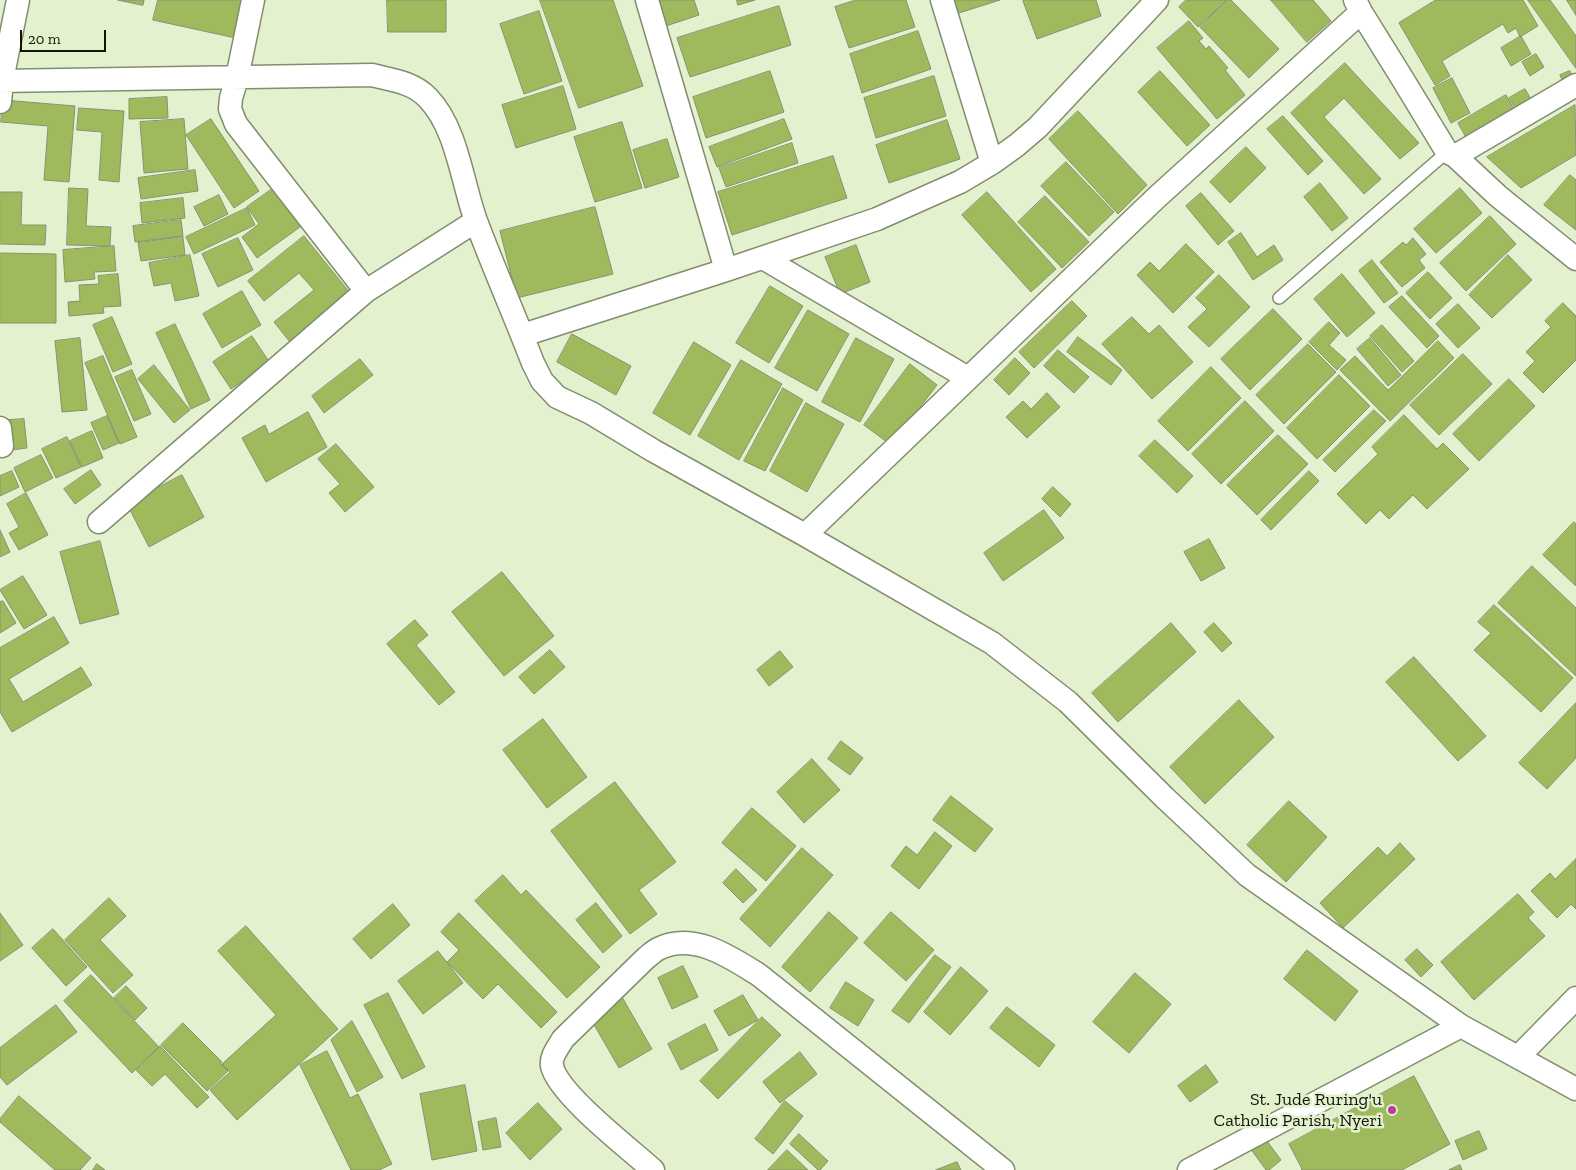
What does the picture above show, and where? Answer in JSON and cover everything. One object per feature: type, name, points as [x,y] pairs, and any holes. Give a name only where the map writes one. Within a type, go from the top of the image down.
[{"type":"street","points":[[18,0],[0,88],[237,78],[372,75],[408,83],[427,97],[443,119],[456,153],[476,221],[533,364],[542,381],[557,397],[591,413],[654,451],[806,535],[992,644],[1068,702],[1165,798],[1247,875],[1461,1026],[1576,1089]]},
{"type":"street","points":[[253,0],[230,109],[236,124],[366,291]]},
{"type":"street","points":[[647,0],[726,270]]},
{"type":"street","points":[[942,0],[992,163]]},
{"type":"street","points":[[523,335],[763,258],[877,219],[960,182],[992,163],[1038,127],[1157,0]]},
{"type":"street","points":[[806,535],[1358,6],[1451,154],[1498,196],[1576,259]]},
{"type":"street","points":[[1451,154],[1576,85]]},
{"type":"street","points":[[99,522],[366,291],[476,221]]},
{"type":"street","points":[[763,258],[968,378]]},
{"type":"street","points":[[653,1170],[568,1095],[557,1078],[552,1065],[555,1051],[563,1039],[646,958],[658,949],[675,943],[694,944],[724,953],[758,976],[1003,1170]]},
{"type":"street","points":[[1518,1057],[1576,998]]},
{"type":"street","points":[[1189,1170],[1461,1026]]},
{"type":"lane","points":[[1279,298],[1451,154]]},
{"type":"building","points":[[118,0],[144,0],[143,5]]},
{"type":"building","points":[[158,0],[248,0],[240,39],[153,20]]},
{"type":"building","points":[[387,0],[446,0],[446,32],[388,32]]},
{"type":"building","points":[[540,0],[613,0],[643,86],[579,108]]},
{"type":"building","points":[[659,0],[694,0],[699,15],[666,26]]},
{"type":"building","points":[[737,0],[755,0],[738,5]]},
{"type":"building","points":[[856,0],[906,0],[915,27],[849,48],[835,7]]},
{"type":"building","points":[[955,0],[1000,0],[959,13]]},
{"type":"building","points":[[1096,0],[1101,16],[1037,39],[1023,1]]},
{"type":"building","points":[[1186,0],[1227,0],[1198,27],[1179,7]]},
{"type":"building","points":[[1228,0],[1231,0],[1279,49],[1249,78],[1200,27]]},
{"type":"building","points":[[1271,0],[1313,0],[1331,21],[1307,42]]},
{"type":"building","points":[[1436,0],[1523,0],[1538,26],[1520,37],[1516,28],[1508,33],[1503,24],[1442,61],[1450,76],[1435,85],[1399,23]]},
{"type":"building","points":[[1528,0],[1550,0],[1576,36],[1576,68]]},
{"type":"building","points":[[1567,0],[1576,0],[1576,15]]},
{"type":"building","points":[[779,6],[791,45],[690,77],[677,38]]},
{"type":"building","points":[[539,11],[562,81],[524,94],[500,24]]},
{"type":"building","points":[[1189,21],[1203,38],[1199,41],[1206,49],[1209,46],[1228,68],[1225,70],[1245,95],[1217,119],[1157,48]]},
{"type":"building","points":[[918,31],[931,69],[862,93],[850,54]]},
{"type":"building","points":[[1521,36],[1531,54],[1511,66],[1501,48]]},
{"type":"building","points":[[1536,54],[1544,67],[1530,76],[1522,62]]},
{"type":"building","points":[[1345,63],[1419,143],[1400,159],[1344,98],[1324,117],[1381,179],[1364,194],[1291,113]]},
{"type":"building","points":[[770,71],[784,112],[706,138],[693,97]]},
{"type":"building","points":[[1160,71],[1210,125],[1187,146],[1138,92]]},
{"type":"building","points":[[1570,71],[1574,80],[1564,84],[1560,75]]},
{"type":"building","points":[[934,76],[946,116],[876,138],[864,98]]},
{"type":"building","points":[[1452,78],[1470,113],[1451,123],[1433,88]]},
{"type":"building","points":[[563,86],[576,129],[516,148],[502,105]]},
{"type":"building","points":[[1525,89],[1534,104],[1518,113],[1509,98]]},
{"type":"building","points":[[1506,95],[1517,115],[1469,143],[1458,123]]},
{"type":"building","points":[[167,97],[168,118],[129,119],[129,99]]},
{"type":"building","points":[[3,100],[75,106],[69,182],[44,180],[48,126],[1,122]]},
{"type":"building","points":[[1575,105],[1576,155],[1521,188],[1487,157]]},
{"type":"building","points":[[79,108],[124,111],[119,182],[99,180],[102,132],[77,130]]},
{"type":"building","points":[[1078,111],[1147,185],[1118,214],[1049,139]]},
{"type":"building","points":[[1283,116],[1323,161],[1308,175],[1267,129]]},
{"type":"building","points":[[184,119],[188,169],[144,173],[140,122]]},
{"type":"building","points":[[211,119],[259,191],[234,208],[186,135]]},
{"type":"building","points":[[784,119],[792,139],[717,167],[709,147]]},
{"type":"building","points":[[947,120],[960,159],[889,183],[876,145]]},
{"type":"building","points":[[622,122],[642,188],[595,202],[574,137]]},
{"type":"building","points":[[667,139],[679,177],[645,188],[633,150]]},
{"type":"building","points":[[792,143],[798,163],[726,187],[719,168]]},
{"type":"building","points":[[1246,147],[1266,168],[1230,203],[1210,182]]},
{"type":"building","points":[[833,156],[847,198],[732,235],[718,192]]},
{"type":"building","points":[[1066,162],[1114,212],[1089,236],[1041,186]]},
{"type":"building","points":[[195,170],[198,191],[141,199],[138,178]]},
{"type":"building","points":[[1570,175],[1576,180],[1576,230],[1544,205]]},
{"type":"building","points":[[1320,183],[1348,218],[1332,231],[1304,197]]},
{"type":"building","points":[[279,184],[307,222],[257,258],[242,237],[259,224],[247,207]]},
{"type":"building","points":[[69,188],[88,189],[86,226],[111,227],[110,246],[67,245]]},
{"type":"building","points":[[1460,188],[1482,213],[1436,253],[1414,229]]},
{"type":"building","points":[[0,192],[22,192],[21,225],[46,225],[45,245],[0,244]]},
{"type":"building","points":[[987,192],[1056,269],[1031,292],[962,215]]},
{"type":"building","points":[[1201,193],[1234,231],[1218,245],[1186,206]]},
{"type":"building","points":[[219,195],[228,214],[204,226],[194,207]]},
{"type":"building","points":[[1045,196],[1089,242],[1062,268],[1018,222]]},
{"type":"building","points":[[183,198],[185,218],[142,223],[140,203]]},
{"type":"building","points":[[595,207],[613,274],[517,298],[500,231]]},
{"type":"building","points":[[247,208],[255,225],[194,254],[186,237]]},
{"type":"building","points":[[1490,216],[1516,244],[1466,291],[1440,263]]},
{"type":"building","points":[[181,220],[183,236],[135,242],[133,226]]},
{"type":"building","points":[[1241,233],[1257,257],[1274,245],[1283,260],[1253,280],[1228,242]]},
{"type":"building","points":[[304,236],[354,298],[294,347],[274,322],[314,290],[299,273],[264,301],[248,281]]},
{"type":"building","points":[[183,237],[185,255],[141,261],[138,243]]},
{"type":"building","points":[[238,238],[253,270],[218,287],[202,254]]},
{"type":"building","points":[[1413,238],[1426,254],[1419,260],[1425,268],[1402,287],[1380,262],[1403,242],[1406,245]]},
{"type":"building","points":[[1186,244],[1214,272],[1173,313],[1137,275],[1150,262],[1159,271]]},
{"type":"building","points":[[856,245],[870,282],[840,294],[825,257]]},
{"type":"building","points":[[114,246],[116,271],[94,272],[95,279],[65,282],[63,250]]},
{"type":"building","points":[[0,253],[56,254],[56,323],[0,323]]},
{"type":"building","points":[[190,255],[199,296],[175,301],[171,283],[154,286],[149,263]]},
{"type":"building","points":[[1508,255],[1532,280],[1492,318],[1469,295]]},
{"type":"building","points":[[1372,260],[1398,293],[1384,303],[1359,271]]},
{"type":"building","points":[[1428,272],[1452,298],[1430,319],[1406,293]]},
{"type":"building","points":[[118,274],[121,306],[103,307],[104,313],[69,316],[68,302],[80,301],[79,285],[99,284],[98,276]]},
{"type":"building","points":[[1342,274],[1375,313],[1347,337],[1314,299]]},
{"type":"building","points":[[1219,275],[1250,307],[1209,347],[1188,327],[1207,309],[1196,298]]},
{"type":"building","points":[[770,286],[803,306],[769,363],[736,343]]},
{"type":"building","points":[[242,291],[261,325],[222,348],[203,314]]},
{"type":"building","points":[[1402,296],[1439,336],[1427,348],[1389,307]]},
{"type":"building","points":[[1072,301],[1087,316],[1034,368],[1019,352]]},
{"type":"building","points":[[1563,303],[1576,316],[1576,360],[1543,393],[1523,373],[1535,361],[1526,352],[1551,327],[1545,321]]},
{"type":"building","points":[[1458,304],[1480,328],[1458,348],[1436,324]]},
{"type":"building","points":[[1273,309],[1302,339],[1250,390],[1221,359]]},
{"type":"building","points":[[808,310],[849,334],[817,391],[775,368]]},
{"type":"building","points":[[112,317],[132,364],[113,372],[93,325]]},
{"type":"building","points":[[1132,317],[1149,334],[1159,325],[1193,362],[1152,399],[1102,344]]},
{"type":"building","points":[[1329,322],[1340,333],[1329,345],[1346,360],[1337,370],[1309,342]]},
{"type":"building","points":[[175,324],[210,400],[191,409],[156,333]]},
{"type":"building","points":[[1382,325],[1414,361],[1402,372],[1370,336]]},
{"type":"building","points":[[572,334],[631,366],[616,395],[557,362]]},
{"type":"building","points":[[252,336],[270,363],[231,389],[213,362]]},
{"type":"building","points":[[1078,337],[1122,370],[1111,385],[1067,352]]},
{"type":"building","points":[[80,338],[87,410],[62,412],[55,341]]},
{"type":"building","points":[[856,338],[894,359],[860,422],[822,402]]},
{"type":"building","points":[[1370,338],[1401,375],[1388,386],[1357,349]]},
{"type":"building","points":[[1438,341],[1454,358],[1390,421],[1340,370],[1355,356],[1388,390]]},
{"type":"building","points":[[694,342],[731,365],[690,435],[653,413]]},
{"type":"building","points":[[1308,344],[1336,372],[1284,424],[1256,395]]},
{"type":"building","points":[[1058,350],[1089,377],[1074,393],[1044,366]]},
{"type":"building","points":[[1463,354],[1492,384],[1439,435],[1410,405]]},
{"type":"building","points":[[103,356],[137,437],[120,444],[85,363]]},
{"type":"building","points":[[1015,358],[1030,373],[1009,395],[994,380]]},
{"type":"building","points":[[360,359],[373,375],[324,413],[312,396]]},
{"type":"building","points":[[741,360],[782,384],[739,460],[698,436]]},
{"type":"building","points":[[910,364],[937,385],[891,445],[864,425]]},
{"type":"building","points":[[154,365],[190,410],[174,423],[138,379]]},
{"type":"building","points":[[1211,367],[1241,398],[1188,451],[1158,421]]},
{"type":"building","points":[[132,370],[151,414],[134,421],[115,377]]},
{"type":"building","points":[[1339,375],[1370,406],[1317,459],[1287,428]]},
{"type":"building","points":[[1509,379],[1535,406],[1479,461],[1453,434]]},
{"type":"building","points":[[783,388],[803,400],[765,471],[744,461]]},
{"type":"building","points":[[1047,393],[1060,407],[1027,438],[1006,417],[1023,401],[1031,409]]},
{"type":"building","points":[[1245,401],[1274,431],[1221,484],[1192,454]]},
{"type":"building","points":[[806,403],[844,424],[807,492],[770,471]]},
{"type":"building","points":[[1374,410],[1386,421],[1335,472],[1323,460]]},
{"type":"building","points":[[308,412],[327,447],[266,482],[242,438],[265,425],[269,434]]},
{"type":"building","points":[[1404,415],[1437,449],[1443,443],[1469,469],[1427,509],[1413,495],[1389,519],[1380,510],[1366,524],[1337,494],[1378,454],[1372,447]]},
{"type":"building","points":[[107,416],[119,443],[103,450],[91,423]]},
{"type":"building","points":[[24,419],[27,448],[12,450],[9,420]]},
{"type":"building","points":[[92,431],[103,458],[82,467],[70,441]]},
{"type":"building","points":[[1278,435],[1308,464],[1257,515],[1227,485]]},
{"type":"building","points":[[67,437],[81,467],[56,478],[42,449]]},
{"type":"building","points":[[1155,440],[1193,476],[1177,493],[1139,456]]},
{"type":"building","points":[[336,444],[374,487],[345,512],[329,493],[340,484],[318,459]]},
{"type":"building","points":[[41,455],[53,478],[25,492],[14,468]]},
{"type":"building","points":[[91,470],[101,485],[75,504],[64,489]]},
{"type":"building","points":[[12,471],[19,487],[0,496],[0,476]]},
{"type":"building","points":[[1309,471],[1319,481],[1271,530],[1261,520]]},
{"type":"building","points":[[182,475],[204,517],[149,547],[127,504]]},
{"type":"building","points":[[1053,487],[1071,504],[1060,517],[1042,499]]},
{"type":"building","points":[[26,493],[48,535],[19,550],[9,533],[19,527],[7,504]]},
{"type":"building","points":[[1044,510],[1064,538],[1003,581],[984,553]]},
{"type":"building","points":[[1574,522],[1576,524],[1576,586],[1543,555]]},
{"type":"building","points":[[0,530],[10,552],[0,557]]},
{"type":"building","points":[[1209,539],[1225,568],[1201,581],[1184,552]]},
{"type":"building","points":[[100,541],[119,614],[80,624],[60,552]]},
{"type":"building","points":[[1532,566],[1576,608],[1576,676],[1498,603]]},
{"type":"building","points":[[502,572],[554,636],[504,676],[452,612]]},
{"type":"building","points":[[23,576],[47,615],[24,629],[0,590]]},
{"type":"building","points":[[3,601],[16,623],[0,633],[0,602]]},
{"type":"building","points":[[1494,605],[1573,678],[1541,712],[1474,650],[1491,633],[1478,622]]},
{"type":"building","points":[[54,617],[69,643],[9,679],[23,702],[81,667],[92,685],[12,732],[0,712],[0,648]]},
{"type":"building","points":[[415,620],[428,635],[416,645],[455,692],[439,705],[387,644]]},
{"type":"building","points":[[1171,623],[1196,652],[1118,722],[1092,693]]},
{"type":"building","points":[[1214,623],[1232,643],[1222,652],[1204,632]]},
{"type":"building","points":[[550,650],[565,667],[534,694],[519,677]]},
{"type":"building","points":[[780,651],[793,667],[769,686],[757,670]]},
{"type":"building","points":[[1414,657],[1486,736],[1458,761],[1386,682]]},
{"type":"building","points":[[1239,700],[1274,737],[1205,804],[1170,767]]},
{"type":"building","points":[[1576,703],[1576,758],[1547,789],[1519,763]]},
{"type":"building","points":[[543,719],[587,777],[547,808],[503,750]]},
{"type":"building","points":[[841,741],[863,758],[850,775],[828,759]]},
{"type":"building","points":[[812,759],[840,790],[804,823],[777,792]]},
{"type":"building","points":[[615,782],[676,862],[639,890],[657,914],[630,934],[551,831]]},
{"type":"building","points":[[951,796],[993,829],[975,852],[933,820]]},
{"type":"building","points":[[1289,801],[1327,837],[1286,882],[1247,845]]},
{"type":"building","points":[[752,808],[796,846],[766,881],[722,843]]},
{"type":"building","points":[[935,832],[952,846],[919,889],[891,866],[906,846],[917,855]]},
{"type":"building","points":[[1400,843],[1415,859],[1343,928],[1320,903],[1378,847],[1387,856]]},
{"type":"building","points":[[802,848],[833,875],[770,947],[740,919]]},
{"type":"building","points":[[1576,859],[1576,909],[1571,904],[1557,918],[1531,891],[1550,873],[1555,879]]},
{"type":"building","points":[[736,869],[757,890],[743,903],[723,883]]},
{"type":"building","points":[[503,875],[521,895],[526,890],[600,967],[567,998],[475,901]]},
{"type":"building","points":[[1518,894],[1534,912],[1528,918],[1545,936],[1474,1000],[1441,962]]},
{"type":"building","points":[[109,898],[126,916],[100,940],[133,975],[113,993],[65,940]]},
{"type":"building","points":[[596,903],[622,936],[603,953],[576,920]]},
{"type":"building","points":[[393,904],[410,925],[371,959],[353,939]]},
{"type":"building","points":[[829,912],[858,938],[810,992],[782,967]]},
{"type":"building","points":[[891,912],[934,950],[906,981],[864,943]]},
{"type":"building","points":[[0,913],[23,945],[0,961]]},
{"type":"building","points":[[459,913],[557,1012],[541,1028],[498,984],[483,999],[447,962],[459,950],[441,932]]},
{"type":"building","points":[[246,926],[338,1029],[237,1120],[210,1090],[230,1072],[222,1064],[276,1015],[218,951]]},
{"type":"building","points":[[53,929],[87,967],[66,986],[32,948]]},
{"type":"building","points":[[1417,949],[1433,965],[1421,977],[1405,960]]},
{"type":"building","points":[[1307,950],[1358,991],[1335,1021],[1284,979]]},
{"type":"building","points":[[438,951],[463,983],[423,1014],[398,981]]},
{"type":"building","points":[[935,955],[951,967],[909,1023],[892,1011]]},
{"type":"building","points":[[683,966],[698,997],[672,1009],[658,978]]},
{"type":"building","points":[[961,967],[988,991],[950,1035],[924,1012]]},
{"type":"building","points":[[1135,973],[1171,1004],[1129,1053],[1093,1022]]},
{"type":"building","points":[[91,975],[159,1047],[132,1073],[64,1001]]},
{"type":"building","points":[[846,982],[874,1000],[858,1026],[830,1008]]},
{"type":"building","points":[[126,986],[147,1008],[135,1020],[114,998]]},
{"type":"building","points":[[388,993],[425,1067],[402,1079],[364,1005]]},
{"type":"building","points":[[743,995],[758,1020],[729,1036],[714,1011]]},
{"type":"building","points":[[622,997],[652,1049],[619,1068],[589,1016]]},
{"type":"building","points":[[56,1005],[77,1032],[7,1085],[0,1077],[0,1048]]},
{"type":"building","points":[[1007,1007],[1055,1045],[1039,1067],[990,1028]]},
{"type":"building","points":[[762,1017],[781,1035],[718,1099],[700,1081]]},
{"type":"building","points":[[352,1021],[383,1077],[357,1092],[331,1040]]},
{"type":"building","points":[[183,1023],[222,1062],[220,1063],[228,1071],[207,1091],[161,1045]]},
{"type":"building","points":[[705,1024],[718,1050],[681,1070],[668,1044]]},
{"type":"building","points":[[160,1046],[209,1097],[197,1108],[165,1074],[152,1086],[136,1070]]},
{"type":"building","points":[[327,1051],[350,1098],[358,1094],[392,1164],[379,1170],[351,1170],[300,1065]]},
{"type":"building","points":[[800,1052],[817,1074],[780,1103],[763,1082]]},
{"type":"building","points":[[1206,1065],[1218,1082],[1190,1102],[1178,1086]]},
{"type":"building","name":"St. Jude Ruring'u Catholic Parish, Nyeri","points":[[1414,1076],[1450,1144],[1402,1170],[1301,1170],[1289,1144]]},
{"type":"building","points":[[465,1085],[477,1151],[432,1160],[420,1094]]},
{"type":"building","points":[[19,1096],[91,1158],[80,1170],[55,1170],[0,1122],[0,1119]]},
{"type":"building","points":[[785,1101],[803,1116],[773,1154],[755,1139]]},
{"type":"building","points":[[538,1103],[562,1129],[530,1160],[506,1133]]},
{"type":"building","points":[[496,1118],[501,1147],[483,1150],[478,1122]]},
{"type":"building","points":[[1479,1131],[1487,1149],[1463,1160],[1455,1141]]},
{"type":"building","points":[[799,1134],[828,1161],[820,1170],[790,1144]]},
{"type":"building","points":[[1264,1137],[1281,1160],[1269,1170],[1266,1170],[1250,1148]]},
{"type":"building","points":[[787,1150],[808,1170],[768,1170]]},
{"type":"building","points":[[957,1162],[961,1170],[936,1170]]},
{"type":"building","points":[[97,1164],[105,1170],[93,1170]]},
{"type":"building","points":[[1460,1165],[1462,1170],[1449,1170]]},
{"type":"place","name":"St. Jude Ruring'u Catholic Parish, Nyeri","points":[[1392,1110]]}]
